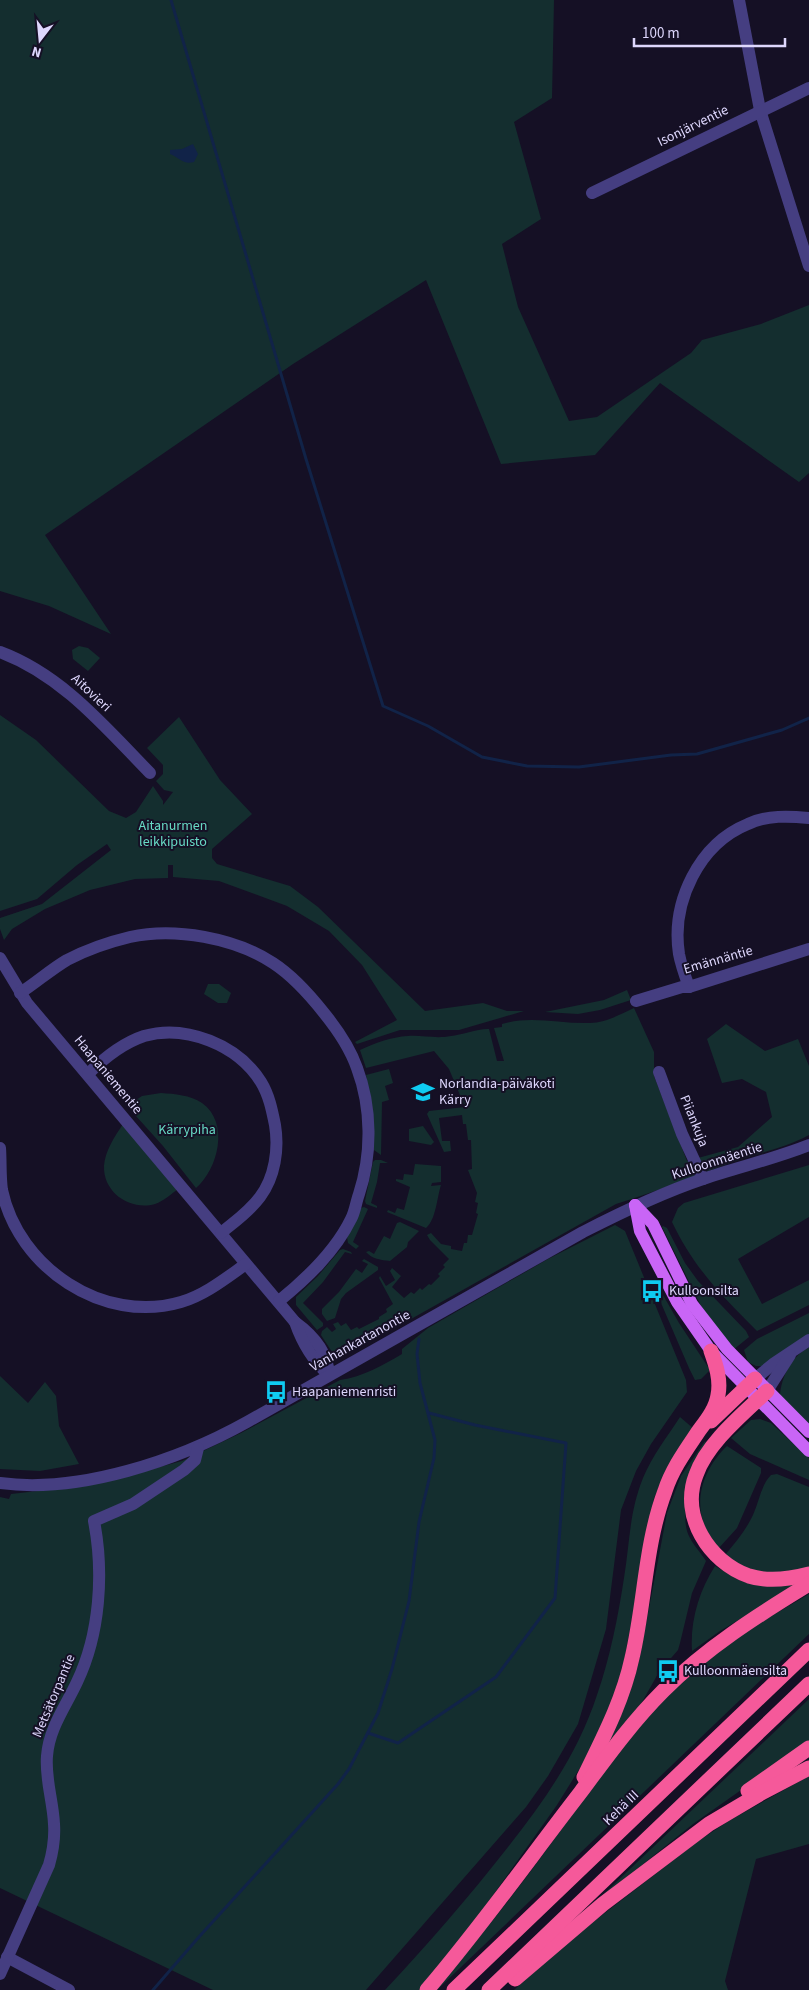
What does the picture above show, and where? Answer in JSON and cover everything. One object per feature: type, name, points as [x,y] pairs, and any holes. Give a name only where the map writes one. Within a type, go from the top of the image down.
[{"type":"highway","points":[[567,1809],[616,1711],[628,1676],[660,1506],[672,1474],[714,1409],[718,1397],[717,1368],[711,1351]]},
{"type":"highway","points":[[694,1438],[750,1383]]},
{"type":"highway","points":[[762,1395],[709,1451],[695,1477],[692,1505],[696,1524],[706,1543],[724,1564],[749,1576],[764,1579],[784,1579],[809,1574]]},
{"type":"highway","points":[[426,1990],[486,1918],[567,1809],[642,1713],[664,1690],[722,1640],[809,1584]]},
{"type":"highway","name":"Kehä III","points":[[454,1990],[809,1650]]},
{"type":"highway","points":[[489,1990],[809,1684]]},
{"type":"highway","points":[[503,1990],[542,1954],[603,1904],[709,1824],[739,1798],[809,1748]]},
{"type":"highway","points":[[709,1824],[763,1792],[809,1768]]},
{"type":"main road","points":[[635,1205],[640,1231],[677,1302],[711,1351],[762,1395],[809,1451]]},
{"type":"main road","points":[[635,1205],[653,1224],[692,1304],[727,1349],[750,1383]]},
{"type":"main road","points":[[762,1395],[809,1432]]},
{"type":"street","points":[[739,0],[760,110],[809,266]]},
{"type":"street","name":"Isonjärventie","points":[[592,193],[760,110],[809,88]]},
{"type":"street","name":"Aitovieri","points":[[0,652],[29,664],[59,684],[104,725],[150,773]]},
{"type":"street","points":[[689,987],[679,953],[679,923],[683,899],[691,877],[704,856],[722,840],[748,824],[771,818],[809,818]]},
{"type":"street","points":[[20,993],[67,960],[98,946],[131,937],[182,934],[209,938],[245,949],[272,962],[298,983],[331,1021],[351,1051],[358,1069],[369,1133],[365,1176],[351,1219],[327,1256],[279,1301]]},
{"type":"street","name":"Emännäntie","points":[[636,1001],[682,986],[689,987],[809,949]]},
{"type":"street","name":"Haapaniementie","points":[[0,958],[20,993],[295,1322],[308,1332],[328,1361],[329,1375]]},
{"type":"street","points":[[88,1074],[123,1045],[145,1036],[166,1033],[202,1037],[217,1043],[248,1066],[260,1081],[266,1093],[274,1119],[277,1150],[271,1177],[260,1197],[221,1233]]},
{"type":"street","name":"Piiankuja","points":[[659,1072],[682,1134],[703,1179]]},
{"type":"street","name":"Kulloonmäentie","points":[[635,1205],[703,1179],[764,1162],[809,1145]]},
{"type":"street","points":[[0,1148],[2,1189],[11,1217],[29,1247],[45,1266],[64,1282],[83,1293],[99,1300],[120,1304],[152,1306],[171,1304],[182,1302],[205,1292],[246,1264]]},
{"type":"street","name":"Vanhankartanontie","points":[[0,1483],[51,1484],[87,1480],[142,1467],[198,1448],[231,1432],[583,1232],[635,1205]]},
{"type":"street","points":[[750,1383],[773,1364],[809,1340]]},
{"type":"street","points":[[762,1395],[792,1352]]},
{"type":"street","name":"Metsätorpantie","points":[[0,1974],[49,1865],[53,1850],[54,1822],[48,1787],[47,1755],[54,1727],[84,1665],[94,1629],[99,1567],[98,1544],[94,1522],[133,1504],[184,1470],[195,1460],[198,1448]]},
{"type":"street","points":[[7,1958],[69,1990]]},
{"type":"green space","points":[[0,0],[554,0],[552,98],[514,122],[541,219],[502,244],[518,307],[569,421],[597,417],[691,353],[702,340],[761,324],[809,305],[809,473],[799,482],[660,383],[595,455],[501,464],[426,280],[293,364],[45,535],[111,634],[49,606],[0,591]]},
{"type":"green space","points":[[79,646],[88,648],[100,658],[88,671],[73,659],[72,650]]},
{"type":"green space","name":"Aitanurmen leikkipuisto","points":[[0,715],[36,740],[109,811],[126,818],[136,812],[153,786],[163,801],[163,805],[173,792],[164,790],[156,781],[163,774],[163,765],[147,748],[179,717],[220,780],[252,814],[212,849],[212,858],[217,864],[290,886],[318,907],[425,1011],[483,1003],[507,1011],[524,1011],[459,1030],[400,1030],[357,1044],[355,1042],[397,1020],[362,965],[329,931],[287,906],[219,881],[173,877],[173,865],[168,865],[168,878],[135,879],[90,890],[45,909],[12,929],[4,940],[0,929],[0,918],[42,904],[111,850],[107,844],[77,865],[37,899],[0,911]]},
{"type":"green space","points":[[208,984],[219,984],[231,993],[227,1003],[218,1003],[204,994]]},
{"type":"green space","points":[[627,990],[631,1000],[600,1010],[578,1014],[545,1012],[604,1000]]},
{"type":"green space","points":[[634,1008],[654,1052],[654,1076],[687,1161],[738,1147],[772,1117],[766,1092],[742,1079],[722,1083],[707,1039],[726,1024],[765,1051],[798,1039],[809,1066],[809,1135],[781,1147],[616,1204],[395,1328],[344,1353],[332,1352],[321,1335],[322,1331],[327,1327],[332,1332],[336,1329],[333,1324],[338,1322],[341,1326],[346,1323],[351,1330],[357,1327],[359,1329],[379,1319],[379,1317],[387,1312],[386,1309],[393,1304],[379,1278],[380,1276],[386,1286],[395,1280],[390,1271],[392,1268],[401,1276],[392,1287],[404,1298],[411,1292],[414,1294],[420,1288],[422,1290],[429,1284],[431,1285],[440,1276],[438,1274],[445,1267],[443,1265],[449,1259],[427,1235],[431,1233],[441,1244],[451,1246],[451,1249],[462,1251],[464,1243],[467,1243],[468,1235],[472,1235],[478,1214],[476,1213],[478,1203],[475,1202],[477,1193],[468,1170],[472,1169],[471,1140],[468,1140],[466,1124],[463,1124],[462,1115],[439,1118],[442,1141],[450,1141],[451,1151],[444,1152],[427,1114],[429,1111],[465,1107],[449,1069],[434,1051],[366,1068],[360,1050],[383,1041],[402,1037],[445,1037],[489,1029],[497,1061],[504,1061],[494,1028],[502,1027],[502,1024],[524,1020],[596,1023],[613,1018]]},
{"type":"green space","points":[[389,1069],[393,1083],[385,1086],[389,1100],[382,1102],[381,1155],[374,1150],[373,1113],[366,1075]]},
{"type":"green space","name":"Kärrypiha","points":[[161,1093],[182,1095],[197,1100],[211,1112],[216,1122],[218,1146],[215,1158],[204,1180],[196,1188],[163,1146],[127,1106],[142,1096]]},
{"type":"green space","points":[[123,1124],[178,1189],[158,1203],[137,1205],[128,1202],[113,1192],[108,1184],[104,1166],[106,1155]]},
{"type":"green space","points":[[423,1126],[434,1142],[431,1145],[409,1141],[409,1129]]},
{"type":"green space","points":[[375,1160],[388,1163],[380,1163],[371,1203],[377,1206],[377,1208],[366,1204],[365,1201]]},
{"type":"green space","points":[[415,1164],[441,1166],[441,1182],[432,1183],[431,1186],[441,1185],[432,1220],[426,1228],[387,1212],[388,1210],[395,1213],[397,1208],[404,1210],[410,1187],[396,1181],[396,1179],[403,1180],[404,1174],[413,1175]]},
{"type":"green space","points":[[809,1165],[809,1217],[738,1259],[762,1304],[809,1280],[809,1305],[757,1331],[709,1280],[680,1238],[672,1222],[678,1208],[684,1203]]},
{"type":"green space","points":[[361,1208],[368,1209],[353,1242],[359,1246],[356,1249],[348,1243],[347,1237]]},
{"type":"green space","points":[[400,1222],[419,1231],[408,1242],[407,1247],[390,1261],[374,1258],[366,1252],[369,1251],[374,1254],[384,1236],[390,1239],[397,1223]]},
{"type":"green space","points":[[615,1225],[625,1231],[686,1380],[687,1392],[651,1444],[636,1471],[621,1510],[606,1629],[578,1724],[548,1776],[526,1807],[366,1990],[213,1990],[0,1888],[0,1497],[9,1499],[11,1494],[91,1485],[182,1461],[241,1433],[340,1380],[365,1373],[388,1362],[402,1354],[402,1349],[428,1328],[548,1259]]},
{"type":"green space","points":[[663,1226],[667,1228],[685,1263],[698,1281],[746,1331],[749,1337],[733,1350],[701,1306]]},
{"type":"green space","points":[[343,1249],[352,1254],[345,1252],[323,1282],[303,1303],[323,1323],[323,1326],[317,1330],[296,1305],[296,1297]]},
{"type":"green space","points":[[364,1259],[378,1267],[378,1270],[346,1293],[341,1299],[335,1318],[327,1321],[322,1314],[322,1309],[339,1292],[356,1269],[362,1273],[368,1264],[362,1261]]},
{"type":"green space","points":[[655,1289],[660,1297],[663,1295],[710,1370],[701,1379],[695,1380]]},
{"type":"green space","points":[[809,1313],[809,1334],[762,1366],[756,1366],[748,1362],[744,1350],[757,1339]]},
{"type":"green space","points":[[809,1347],[809,1426],[780,1395],[788,1368],[797,1356]]},
{"type":"green space","points":[[0,1376],[28,1403],[45,1382],[56,1396],[59,1426],[79,1464],[40,1471],[0,1469]]},
{"type":"green space","points":[[680,1417],[694,1429],[672,1460],[654,1498],[620,1684],[588,1755],[557,1805],[452,1953],[420,1990],[385,1990],[448,1920],[522,1829],[559,1775],[580,1737],[602,1681],[610,1652],[622,1593],[632,1516],[638,1491],[651,1462]]},
{"type":"green space","points":[[760,1419],[771,1423],[809,1458],[809,1480],[750,1454],[731,1438],[751,1420]]},
{"type":"green space","points":[[705,1441],[706,1443],[689,1490],[685,1516],[686,1528],[690,1538],[706,1561],[692,1593],[678,1650],[659,1672],[642,1702],[607,1747],[632,1686],[639,1661],[667,1513],[681,1476]]},
{"type":"green space","points":[[727,1446],[761,1468],[761,1473],[737,1528],[718,1549],[707,1532],[700,1506],[703,1484],[707,1474],[719,1454]]},
{"type":"green space","points":[[777,1474],[809,1487],[809,1567],[779,1573],[756,1571],[743,1566],[725,1555],[750,1520],[768,1479],[771,1475]]},
{"type":"green space","points":[[715,1566],[739,1580],[751,1584],[795,1584],[796,1586],[720,1631],[692,1651],[694,1618],[704,1586]]},
{"type":"green space","points":[[809,1594],[809,1634],[437,1990],[434,1990],[527,1877],[644,1721],[684,1679],[712,1655],[744,1633]]},
{"type":"green space","points":[[809,1699],[809,1742],[693,1824],[591,1906]]},
{"type":"green space","points":[[809,1776],[809,1844],[756,1859],[725,1981],[728,1990],[514,1990],[562,1946],[697,1842],[727,1822]]},
{"type":"water","points":[[193,144],[198,154],[194,162],[184,162],[170,154],[170,150],[182,149]]},
{"type":"waterway","points":[[171,0],[306,459],[383,706],[428,726],[482,757],[527,766],[579,767],[671,755],[697,754],[782,730],[809,718]]},
{"type":"waterway","points":[[153,1990],[338,1784],[349,1769],[378,1713],[392,1669],[409,1601],[419,1522],[434,1458],[435,1440],[420,1383],[417,1354],[419,1339]]},
{"type":"waterway","points":[[368,1733],[398,1743],[496,1677],[555,1598],[566,1443],[475,1425],[429,1413]]},
{"type":"place","name":"Norlandia-päiväkoti Kärry","points":[[423,1092]]},
{"type":"place","name":"Kulloonsilta","points":[[652,1291]]},
{"type":"place","name":"Haapaniemenristi","points":[[276,1392]]},
{"type":"place","name":"Kulloonmäensilta","points":[[668,1671]]}]
